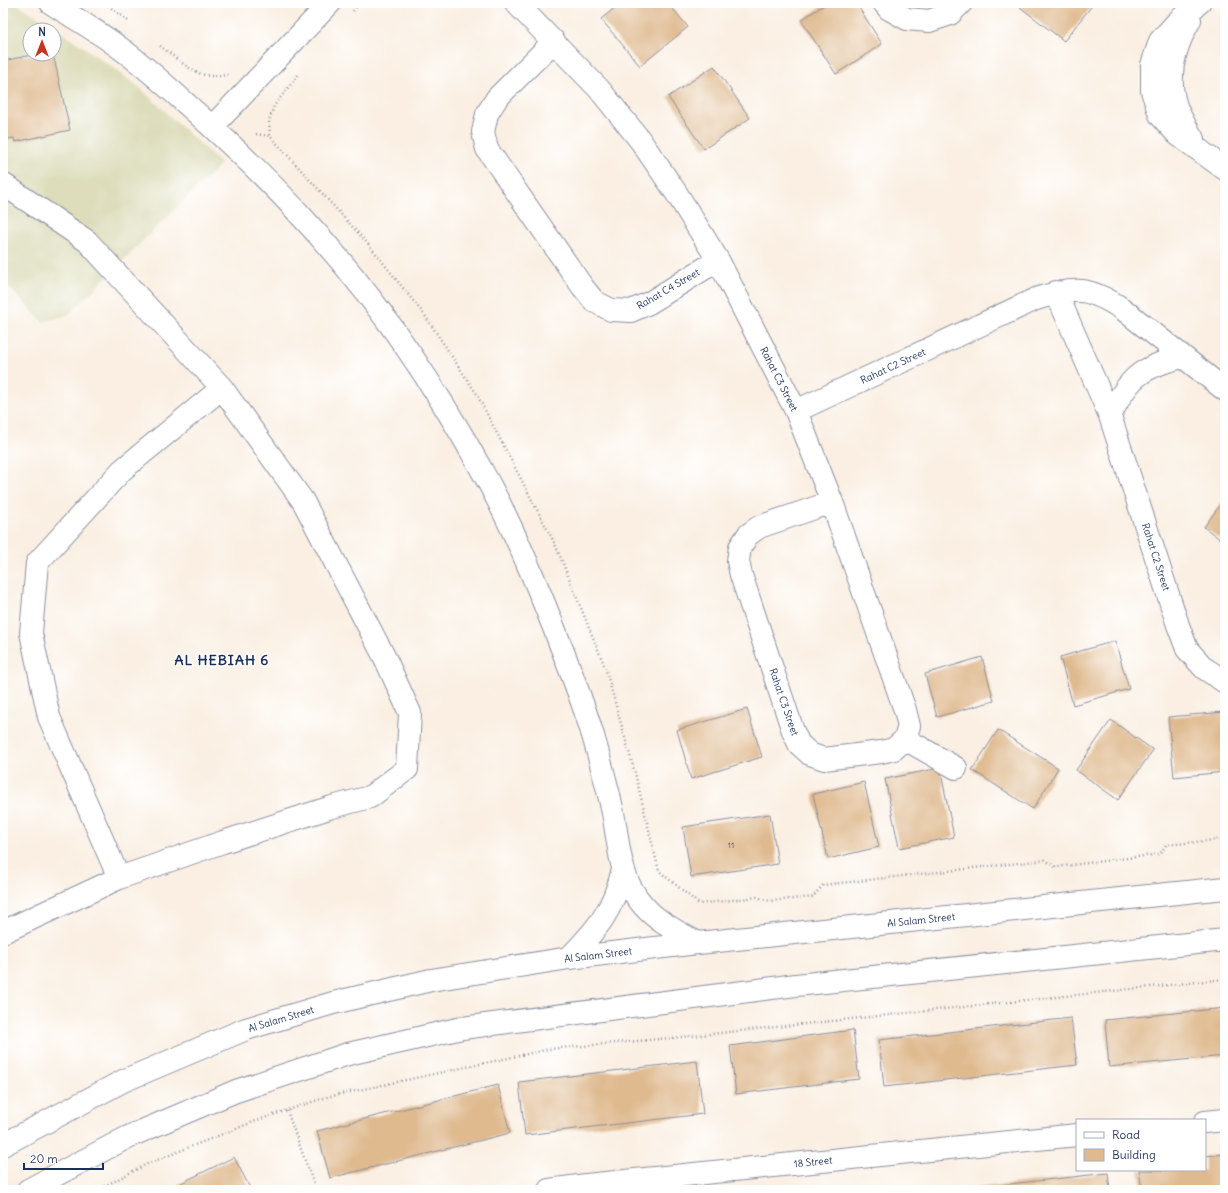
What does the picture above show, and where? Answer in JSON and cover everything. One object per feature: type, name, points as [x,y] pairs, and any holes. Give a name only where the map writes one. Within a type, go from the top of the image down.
[{"type":"street","points":[[51,3],[120,48],[170,89],[258,171],[303,217],[358,283],[385,317],[422,370],[453,419],[482,470],[509,523],[533,576],[573,675],[589,720],[602,766],[613,813],[623,869],[630,886],[651,914],[665,926],[698,943]]},
{"type":"street","points":[[212,127],[330,3]]},
{"type":"street","points":[[516,3],[599,89],[640,140],[677,194],[718,260]]},
{"type":"street","points":[[884,3],[889,9],[907,19],[929,21],[950,14],[961,3]]},
{"type":"street","points":[[1200,3],[1177,22],[1160,41],[1152,65],[1152,91],[1160,115],[1177,134],[1225,169]]},
{"type":"street","name":"Rahat C4 Street","points":[[554,41],[497,98],[487,114],[483,132],[487,150],[582,286],[594,301],[611,310],[631,311],[649,303],[718,260]]},
{"type":"street","points":[[3,184],[87,242],[222,388],[304,501],[386,660],[410,714],[407,769],[370,797],[332,807],[119,878],[3,932]]},
{"type":"street","name":"Rahat C3 Street","points":[[718,260],[796,411],[832,502],[905,710],[909,726],[905,739],[894,749],[824,760],[810,754],[799,744],[793,731],[741,575],[738,561],[740,547],[748,535],[760,527],[832,502]]},
{"type":"street","name":"Rahat C2 Street","points":[[796,411],[1036,299],[1056,292],[1074,290],[1092,293],[1109,300],[1124,310],[1182,358],[1225,390]]},
{"type":"street","name":"Rahat C2 Street","points":[[1056,292],[1110,416],[1187,649],[1204,668],[1225,682]]},
{"type":"street","points":[[1110,416],[1118,399],[1127,386],[1138,375],[1152,366],[1182,358]]},
{"type":"street","points":[[119,878],[48,717],[31,633],[37,563],[122,470],[222,388]]},
{"type":"street","points":[[905,739],[956,768]]},
{"type":"street","points":[[569,958],[591,936],[603,921],[619,887],[623,869]]},
{"type":"street","name":"Al Salam Street","points":[[3,1145],[123,1081],[246,1029],[333,1003],[431,980],[569,958],[698,943],[1225,888]]},
{"type":"street","points":[[28,1190],[128,1137],[236,1091],[348,1054],[462,1028],[796,984],[1225,940]]},
{"type":"street","points":[[1206,1122],[1225,1120]]},
{"type":"street","name":"18 Street","points":[[549,1190],[1076,1135]]},
{"type":"path","points":[[105,3],[129,21]]},
{"type":"path","points":[[351,14],[360,3]]},
{"type":"path","points":[[158,44],[194,72],[205,76],[217,76],[233,73]]},
{"type":"path","points":[[303,69],[274,106],[269,120],[270,136],[369,245],[426,317],[476,392],[555,544],[606,668],[635,773],[658,871],[699,904],[757,896],[770,901],[813,897],[823,885],[1045,860],[1056,867],[1160,854],[1166,845],[1225,839]]},
{"type":"path","points":[[97,1190],[147,1164],[258,1120],[327,1098],[550,1049],[708,1034],[1225,979]]},
{"type":"path","points":[[287,1111],[316,1190]]},
{"type":"shaded area","points":[[3,3],[16,3],[45,22],[22,22],[22,62],[62,62],[62,33],[139,87],[221,164],[68,315],[43,322],[3,281]]},
{"type":"building","points":[[621,3],[668,3],[688,27],[640,66],[601,19]]},
{"type":"building","points":[[827,3],[856,3],[882,44],[836,74],[801,20]]},
{"type":"building","points":[[1023,3],[1094,3],[1064,41],[1020,7]]},
{"type":"building","points":[[22,57],[22,62],[55,62],[70,130],[15,142],[14,138],[3,140],[3,61]]},
{"type":"building","points":[[714,66],[750,118],[704,149],[668,97]]},
{"type":"building","points":[[1225,498],[1225,543],[1204,527]]},
{"type":"building","points":[[1115,641],[1129,689],[1073,705],[1060,657]]},
{"type":"building","points":[[982,657],[994,701],[937,717],[925,674]]},
{"type":"building","points":[[747,709],[762,757],[691,779],[677,730]]},
{"type":"building","points":[[1225,712],[1225,772],[1174,777],[1168,717]]},
{"type":"building","points":[[1111,720],[1153,750],[1118,800],[1076,770]]},
{"type":"building","points":[[998,730],[1058,768],[1033,809],[972,770]]},
{"type":"building","points":[[940,768],[954,837],[899,848],[885,779]]},
{"type":"building","points":[[864,782],[879,847],[828,859],[813,794]]},
{"type":"building","points":[[770,814],[778,864],[691,877],[683,827]]},
{"type":"building","points":[[1225,1008],[1225,1056],[1109,1067],[1105,1020]]},
{"type":"building","points":[[1071,1018],[1077,1065],[884,1087],[879,1040]]},
{"type":"building","points":[[853,1030],[859,1079],[736,1094],[730,1046]]},
{"type":"building","points":[[697,1061],[703,1114],[525,1135],[519,1082]]},
{"type":"building","points":[[498,1085],[510,1133],[330,1178],[317,1131]]},
{"type":"building","points":[[1225,1154],[1225,1190],[1142,1190],[1139,1171],[1206,1171],[1206,1156]]},
{"type":"building","points":[[234,1157],[251,1190],[167,1190]]},
{"type":"building","points":[[1108,1173],[1110,1190],[965,1190],[965,1189]]},
{"type":"district","name":"AL HEBIAH 6","points":[[222,660]]}]
